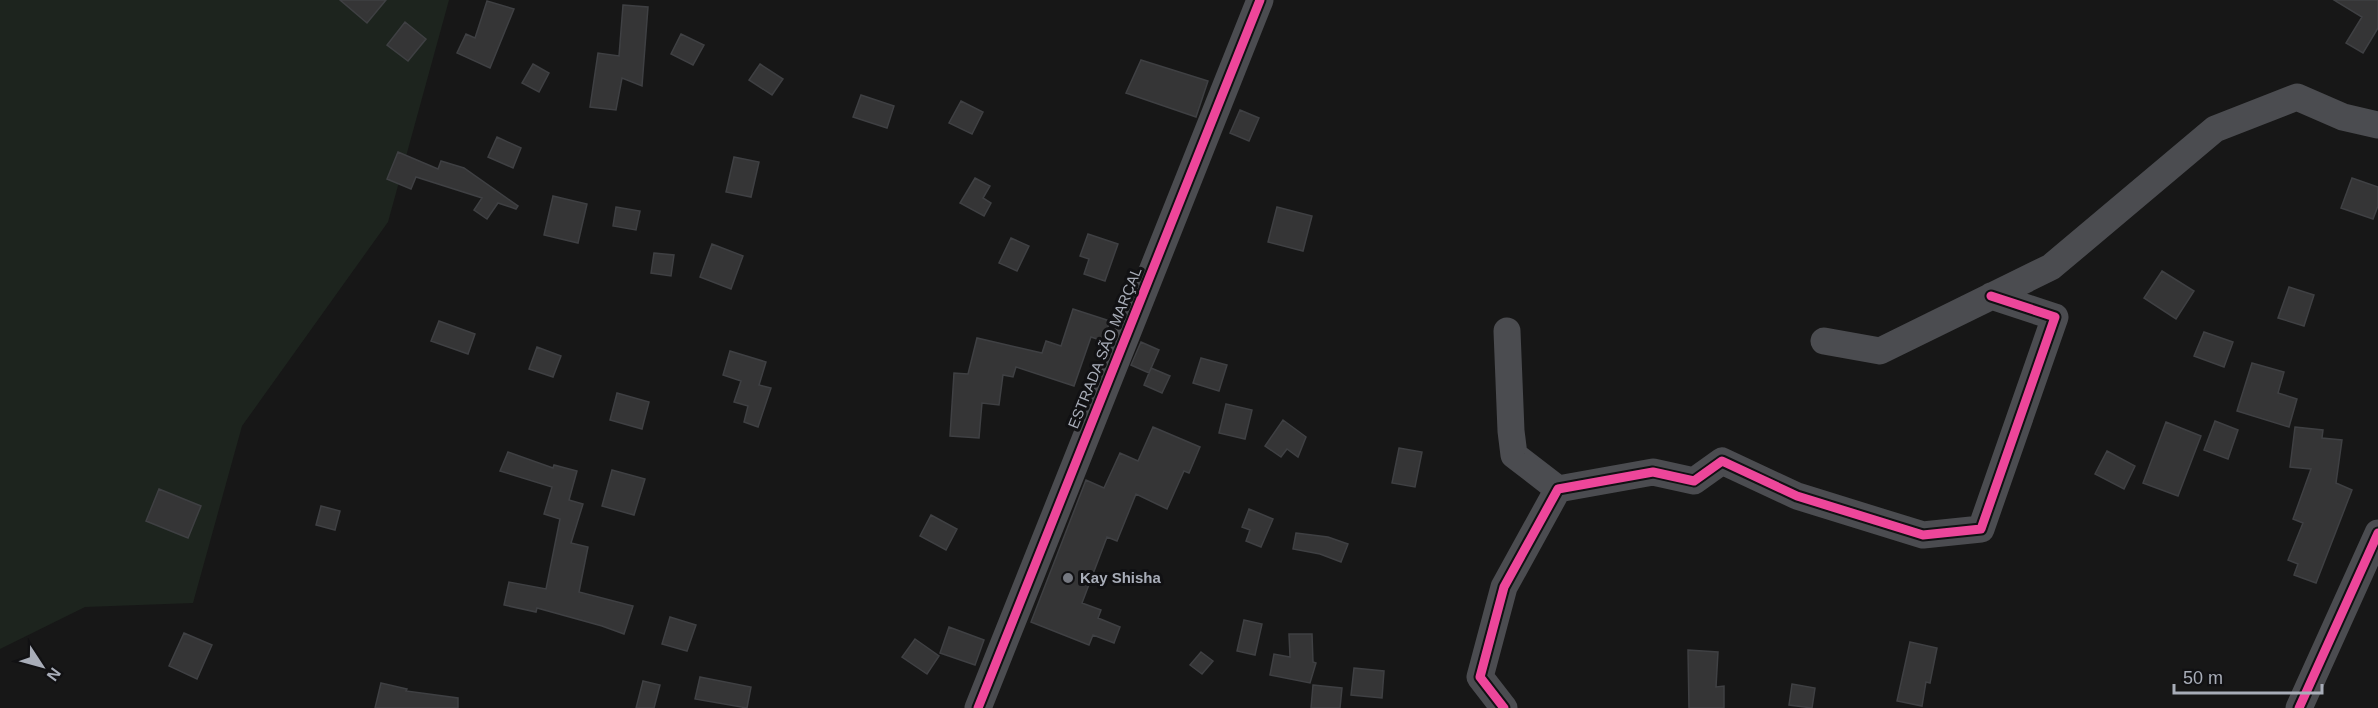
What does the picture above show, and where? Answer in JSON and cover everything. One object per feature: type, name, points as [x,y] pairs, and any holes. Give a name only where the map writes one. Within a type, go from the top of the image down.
[{"type":"street","name":"ESTRADA SÃO MARÇAL","points":[[978,708],[1260,0]]},
{"type":"street","points":[[1824,341],[1880,351],[2051,267],[2215,129],[2297,97],[2343,117],[2378,125]]},
{"type":"street","points":[[1507,331],[1514,455],[1558,489],[1653,472],[1694,480],[1722,461],[1797,496],[1923,535],[1981,529],[2055,317],[1991,296]]},
{"type":"street","points":[[1504,708],[1480,677],[1504,587],[1558,489]]},
{"type":"street","points":[[2299,708],[2378,533]]},
{"type":"shaded area","points":[[0,0],[449,0],[388,222],[242,426],[193,603],[85,607],[0,649]]},
{"type":"building","points":[[340,0],[386,0],[367,23]]},
{"type":"building","points":[[2334,0],[2378,0],[2378,28],[2363,53],[2346,43],[2362,17]]},
{"type":"building","points":[[487,1],[514,9],[490,68],[457,53],[466,34],[475,38]]},
{"type":"building","points":[[623,5],[648,7],[642,86],[622,78],[616,110],[590,107],[598,53],[619,56]]},
{"type":"building","points":[[405,22],[426,39],[408,61],[387,45]]},
{"type":"building","points":[[681,34],[704,45],[693,65],[671,54]]},
{"type":"building","points":[[1141,60],[1208,81],[1196,117],[1126,93]]},
{"type":"building","points":[[533,64],[549,73],[539,92],[522,83]]},
{"type":"building","points":[[760,64],[783,79],[772,95],[749,80]]},
{"type":"building","points":[[861,95],[894,106],[887,128],[853,117]]},
{"type":"building","points":[[961,101],[983,112],[972,134],[949,123]]},
{"type":"building","points":[[1240,110],[1259,118],[1249,141],[1230,133]]},
{"type":"building","points":[[497,137],[521,148],[513,168],[488,157]]},
{"type":"building","points":[[398,152],[438,169],[441,161],[464,168],[518,206],[516,209],[498,203],[487,219],[474,210],[482,198],[416,177],[411,189],[387,179]]},
{"type":"building","points":[[734,157],[759,162],[751,197],[726,192]]},
{"type":"building","points":[[975,178],[990,186],[983,198],[991,203],[984,216],[960,203]]},
{"type":"building","points":[[2352,178],[2378,187],[2378,206],[2373,219],[2341,208]]},
{"type":"building","points":[[553,196],[587,204],[578,243],[544,235]]},
{"type":"building","points":[[616,207],[640,211],[636,230],[613,226]]},
{"type":"building","points":[[1277,207],[1312,216],[1303,251],[1268,242]]},
{"type":"building","points":[[1088,234],[1118,244],[1105,281],[1084,274],[1089,259],[1080,256]]},
{"type":"building","points":[[1011,238],[1029,246],[1017,271],[999,263]]},
{"type":"building","points":[[712,244],[743,256],[731,289],[700,277]]},
{"type":"building","points":[[654,253],[674,255],[671,276],[651,273]]},
{"type":"building","points":[[2162,271],[2194,291],[2176,319],[2144,298]]},
{"type":"building","points":[[2289,287],[2314,295],[2304,326],[2278,318]]},
{"type":"building","points":[[1073,309],[1110,321],[1103,341],[1091,337],[1074,386],[1016,367],[1013,377],[1003,375],[999,405],[982,403],[979,438],[950,436],[954,373],[968,374],[977,338],[1042,353],[1046,341],[1061,346]]},
{"type":"building","points":[[439,321],[475,334],[468,354],[431,341]]},
{"type":"building","points":[[2204,332],[2233,342],[2224,367],[2194,356]]},
{"type":"building","points":[[1141,342],[1159,350],[1149,373],[1131,365]]},
{"type":"building","points":[[537,347],[561,356],[553,377],[529,369]]},
{"type":"building","points":[[730,351],[766,362],[759,385],[771,388],[758,427],[744,422],[748,406],[734,402],[741,381],[723,375]]},
{"type":"building","points":[[1201,358],[1227,365],[1219,391],[1193,383]]},
{"type":"building","points":[[2252,363],[2284,372],[2278,393],[2297,399],[2289,427],[2237,411]]},
{"type":"building","points":[[1151,368],[1170,376],[1162,393],[1144,385]]},
{"type":"building","points":[[617,393],[649,402],[642,429],[610,420]]},
{"type":"building","points":[[1226,404],[1252,410],[1245,439],[1219,433]]},
{"type":"building","points":[[1283,420],[1306,437],[1298,457],[1287,449],[1281,457],[1265,446]]},
{"type":"building","points":[[2215,421],[2238,430],[2228,459],[2204,450]]},
{"type":"building","points":[[2166,422],[2201,436],[2178,496],[2143,483]]},
{"type":"building","points":[[1153,427],[1200,447],[1189,473],[1184,471],[1167,509],[1136,494],[1117,541],[1107,537],[1082,603],[1101,610],[1098,618],[1120,627],[1114,643],[1093,635],[1089,645],[1031,622],[1086,480],[1104,488],[1120,453],[1138,461]]},
{"type":"building","points":[[2295,427],[2323,430],[2322,438],[2342,440],[2336,483],[2352,490],[2316,583],[2294,575],[2298,564],[2288,560],[2303,523],[2293,519],[2311,469],[2290,467]]},
{"type":"building","points":[[1399,448],[1422,452],[1415,487],[1392,483]]},
{"type":"building","points":[[2107,451],[2135,466],[2124,489],[2095,474]]},
{"type":"building","points":[[508,452],[553,468],[554,465],[577,471],[569,500],[583,504],[571,543],[588,547],[579,592],[633,606],[624,634],[537,608],[536,612],[504,605],[509,582],[546,589],[560,519],[544,514],[552,487],[500,471]]},
{"type":"building","points":[[612,470],[645,479],[634,515],[602,506]]},
{"type":"building","points":[[159,489],[201,506],[188,538],[146,521]]},
{"type":"building","points":[[321,506],[340,511],[335,530],[316,525]]},
{"type":"building","points":[[1249,509],[1273,519],[1261,547],[1246,541],[1250,530],[1242,527]]},
{"type":"building","points":[[931,515],[957,529],[946,550],[920,536]]},
{"type":"building","points":[[1296,533],[1328,537],[1348,544],[1341,562],[1320,554],[1293,549]]},
{"type":"building","points":[[670,617],[696,625],[687,651],[662,644]]},
{"type":"building","points":[[1244,620],[1262,624],[1255,655],[1237,651]]},
{"type":"building","points":[[949,627],[984,640],[975,665],[940,653]]},
{"type":"building","points":[[184,633],[212,645],[197,679],[169,666]]},
{"type":"building","points":[[1289,634],[1312,634],[1313,662],[1316,663],[1310,683],[1270,675],[1274,654],[1290,657]]},
{"type":"building","points":[[915,639],[939,656],[927,674],[902,657]]},
{"type":"building","points":[[1910,642],[1937,648],[1930,683],[1926,682],[1922,706],[1897,701]]},
{"type":"building","points":[[1688,650],[1718,652],[1716,687],[1724,686],[1724,708],[1689,708]]},
{"type":"building","points":[[1201,652],[1213,661],[1202,674],[1190,665]]},
{"type":"building","points":[[1354,668],[1384,671],[1382,698],[1351,695]]},
{"type":"building","points":[[700,677],[751,687],[747,708],[695,699]]},
{"type":"building","points":[[643,681],[660,685],[654,708],[636,708]]},
{"type":"building","points":[[381,683],[407,689],[406,691],[458,698],[458,708],[375,708]]},
{"type":"building","points":[[1792,684],[1815,688],[1812,708],[1789,705]]},
{"type":"building","points":[[1313,685],[1342,688],[1340,708],[1311,708]]},
{"type":"cycle path","points":[[978,708],[1260,0]]},
{"type":"cycle path","points":[[1504,708],[1480,677],[1504,587],[1558,489],[1653,472],[1694,481],[1722,461],[1797,496],[1923,535],[1981,529],[2055,317],[1991,296]]},
{"type":"cycle path","points":[[2299,708],[2378,533]]},
{"type":"place","name":"Kay Shisha","points":[[1068,578]]}]
